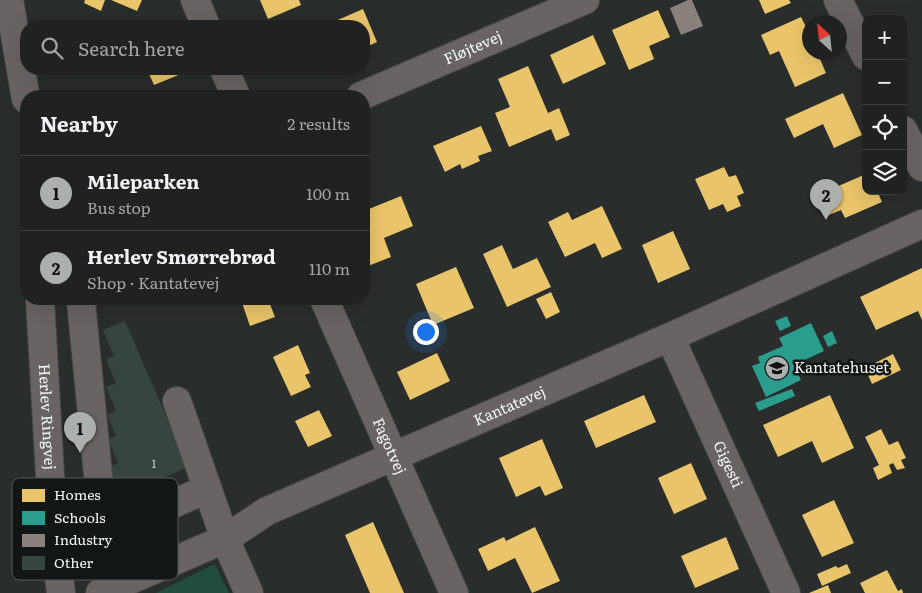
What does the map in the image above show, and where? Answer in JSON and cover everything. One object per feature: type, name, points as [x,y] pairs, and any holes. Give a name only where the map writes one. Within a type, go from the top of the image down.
[{"type":"main road","points":[[9,0],[20,64]]},
{"type":"main road","points":[[22,75],[24,90]]},
{"type":"main road","name":"Herlev Ringvej","points":[[40,305],[50,478]]},
{"type":"main road","name":"Herlev Ringvej","points":[[59,580],[61,593]]},
{"type":"street","points":[[194,0],[203,20]]},
{"type":"street","name":"Fløjtevej","points":[[370,92],[585,0]]},
{"type":"street","points":[[838,0],[862,48]]},
{"type":"street","points":[[227,75],[233,90]]},
{"type":"street","points":[[907,138],[922,167]]},
{"type":"street","name":"Kantatevej","points":[[178,559],[225,539],[268,511],[670,337],[922,224]]},
{"type":"street","points":[[81,305],[98,478]]},
{"type":"street","name":"Fagotvej","points":[[327,305],[454,593]]},
{"type":"street","name":"Gigesti","points":[[670,337],[786,593]]},
{"type":"street","points":[[177,401],[225,539],[249,593]]},
{"type":"street","points":[[178,502],[207,489]]},
{"type":"street","name":"Kantatevej","points":[[100,593],[130,580]]},
{"type":"green space","points":[[215,564],[229,593],[156,593]]},
{"type":"building: Homes","points":[[85,0],[105,0],[101,11],[84,3]]},
{"type":"building: Homes","points":[[111,0],[142,0],[137,11]]},
{"type":"building: Homes","points":[[260,0],[299,0],[301,5],[268,19]]},
{"type":"building: Homes","points":[[759,0],[789,0],[791,3],[765,14]]},
{"type":"building: Homes","points":[[363,9],[368,20],[338,20]]},
{"type":"building: Homes","points":[[658,10],[670,37],[649,46],[654,59],[629,70],[612,30]]},
{"type":"building: Homes","points":[[801,17],[802,60],[820,60],[826,73],[795,87],[779,51],[770,55],[761,35]]},
{"type":"building: Homes","points":[[370,26],[377,42],[370,45]]},
{"type":"building: Homes","points":[[593,35],[606,64],[563,84],[550,55]]},
{"type":"building: Homes","points":[[528,66],[548,113],[559,108],[570,135],[556,141],[551,129],[509,147],[495,113],[510,107],[498,79]]},
{"type":"building: Homes","points":[[150,75],[179,75],[154,85]]},
{"type":"building: Homes","points":[[843,93],[862,135],[834,148],[823,124],[794,138],[785,119]]},
{"type":"building: Homes","points":[[481,126],[492,151],[478,156],[480,161],[462,169],[460,164],[445,172],[433,146]]},
{"type":"building: Homes","points":[[724,167],[729,177],[736,175],[744,193],[737,196],[741,206],[727,212],[723,204],[709,210],[695,179]]},
{"type":"building: Homes","points":[[862,176],[862,195],[879,195],[882,202],[845,218],[841,210],[829,215],[820,194]]},
{"type":"building: Homes","points":[[401,196],[413,226],[384,238],[391,257],[370,265],[370,209]]},
{"type":"building: Homes","points":[[602,206],[622,249],[602,258],[595,243],[565,257],[548,222],[568,212],[572,220]]},
{"type":"building: Homes","points":[[673,231],[690,269],[658,283],[642,245]]},
{"type":"building: Homes","points":[[502,245],[513,269],[537,258],[551,287],[507,307],[483,254]]},
{"type":"building: Homes","points":[[456,267],[474,308],[433,325],[416,284]]},
{"type":"building: Homes","points":[[922,268],[922,320],[918,311],[876,330],[860,297]]},
{"type":"building: Homes","points":[[551,292],[560,312],[546,319],[536,299]]},
{"type":"building: Homes","points":[[243,305],[270,305],[275,317],[250,326]]},
{"type":"building: Homes","points":[[298,345],[310,373],[305,375],[311,387],[291,396],[273,357]]},
{"type":"building: Homes","points":[[437,353],[450,381],[410,400],[397,372]]},
{"type":"building: Homes","points":[[893,354],[901,370],[872,384],[865,368]]},
{"type":"building: Homes","points":[[644,395],[656,422],[596,448],[584,421]]},
{"type":"building: Homes","points":[[830,395],[854,448],[822,463],[812,441],[778,457],[763,425]]},
{"type":"building: Homes","points":[[319,410],[332,436],[308,447],[295,421]]},
{"type":"building: Homes","points":[[881,429],[889,445],[898,441],[906,458],[901,460],[905,468],[897,470],[893,463],[889,465],[892,473],[878,480],[873,468],[879,465],[865,437]]},
{"type":"building: Homes","points":[[542,439],[563,488],[545,496],[540,486],[516,497],[499,458]]},
{"type":"building: Homes","points":[[691,463],[707,499],[674,514],[658,478]]},
{"type":"building: Homes","points":[[834,500],[854,543],[822,557],[802,515]]},
{"type":"building: Homes","points":[[373,522],[404,593],[370,593],[345,535]]},
{"type":"building: Homes","points":[[535,527],[560,581],[532,593],[515,558],[488,571],[478,549],[504,537],[506,541]]},
{"type":"building: Homes","points":[[726,537],[739,569],[695,588],[681,556]]},
{"type":"building: Homes","points":[[847,564],[851,573],[822,586],[817,574],[836,566],[838,568]]},
{"type":"building: Homes","points":[[887,570],[898,591],[902,589],[903,593],[865,593],[860,583]]},
{"type":"building: Homes","points":[[828,585],[831,593],[809,593]]},
{"type":"building: Schools","points":[[787,316],[791,326],[780,331],[775,321]]},
{"type":"building: Schools","points":[[811,323],[824,351],[794,365],[801,380],[766,397],[752,366],[760,363],[758,357],[783,346],[779,338]]},
{"type":"building: Schools","points":[[832,331],[837,343],[828,347],[823,336]]},
{"type":"building: Schools","points":[[792,389],[795,396],[759,411],[755,403]]},
{"type":"building: Industry","points":[[692,0],[703,26],[681,35],[670,8]]},
{"type":"building: Other","points":[[125,321],[188,467],[163,478],[114,478],[109,467],[118,463],[108,439],[116,436],[107,415],[116,411],[106,387],[116,383],[106,359],[114,356],[103,330]]},
{"type":"place","name":"Herlev Smørrebrød","points":[[826,220]]},
{"type":"place","name":"Kantatehuset","points":[[777,368]]},
{"type":"place","name":"Mileparken","points":[[80,453]]}]
